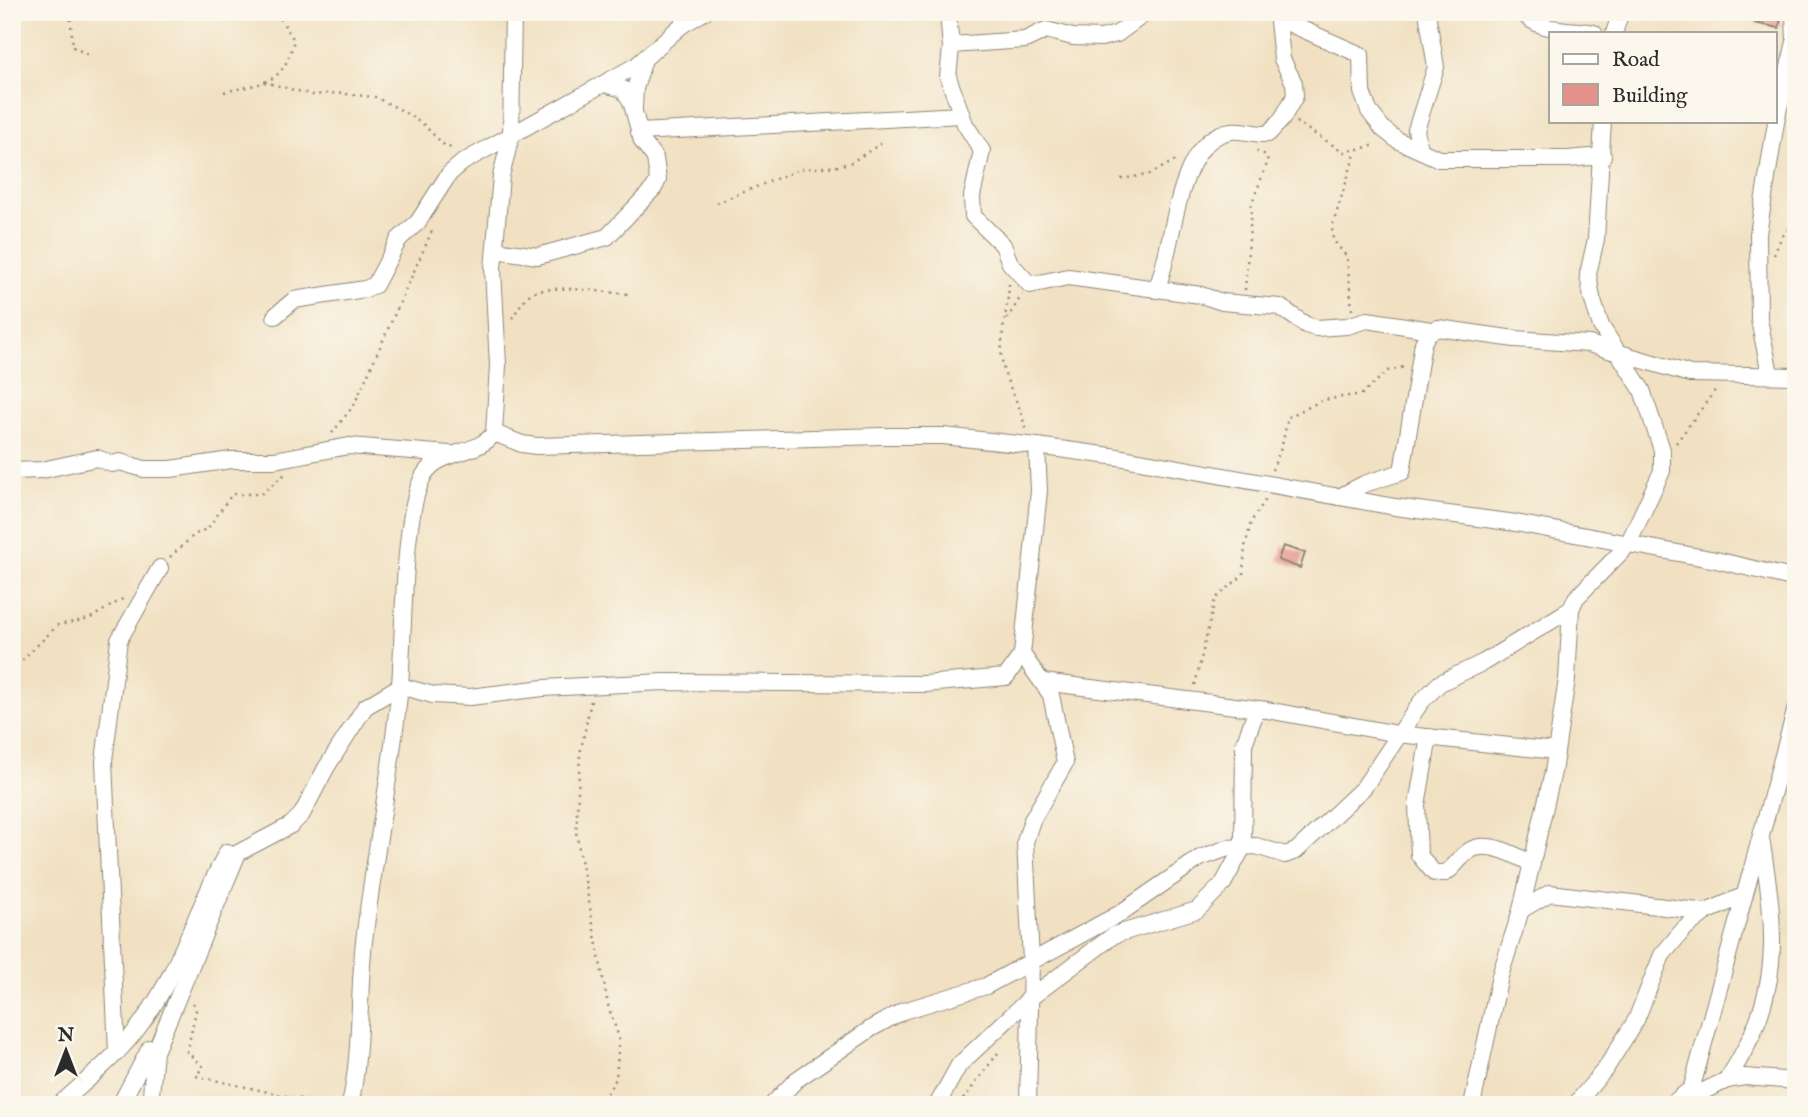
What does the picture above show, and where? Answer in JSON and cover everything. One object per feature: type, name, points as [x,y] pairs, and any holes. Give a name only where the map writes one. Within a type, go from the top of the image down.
[{"type":"street","points":[[351,1105],[364,940],[388,791],[400,686],[411,518],[425,472],[449,454],[486,441],[494,433],[497,332],[495,250],[501,176],[511,136],[513,12]]},
{"type":"street","points":[[275,316],[294,300],[365,289],[375,285],[399,239],[418,222],[449,174],[474,153],[511,136],[644,60],[681,25],[704,12]]},
{"type":"street","points":[[948,12],[951,45],[948,77],[961,115],[982,151],[972,196],[974,216],[1003,245],[1010,263],[1021,278],[1032,286],[1068,277],[1280,307],[1306,325],[1316,328],[1367,320],[1431,330],[1447,328],[1515,339],[1589,344],[1690,374],[1796,376]]},
{"type":"street","points":[[951,45],[1025,40],[1046,30],[1073,37],[1101,38],[1117,34],[1147,12]]},
{"type":"street","points":[[1420,149],[1416,130],[1436,67],[1427,12]]},
{"type":"street","points":[[1522,12],[1528,19],[1558,29],[1585,32]]},
{"type":"street","points":[[1614,32],[1620,12]]},
{"type":"street","points":[[1770,374],[1759,319],[1758,234],[1777,117],[1795,42],[1794,12]]},
{"type":"street","points":[[1278,15],[1361,55],[1362,92],[1369,111],[1383,129],[1397,140],[1438,159],[1603,156]]},
{"type":"street","points":[[1156,290],[1184,183],[1194,156],[1210,140],[1223,133],[1235,131],[1268,134],[1285,114],[1294,96],[1294,89],[1282,60],[1278,15]]},
{"type":"street","points":[[634,113],[635,89],[644,60]]},
{"type":"street","points":[[495,250],[538,256],[607,237],[658,180],[655,158],[642,141],[623,89],[604,84]]},
{"type":"street","points":[[639,132],[961,115]]},
{"type":"street","points":[[1472,1105],[1500,976],[1521,909],[1556,751],[1567,679],[1571,609],[1576,598],[1627,546],[1662,471],[1663,463],[1642,390],[1601,326],[1588,274],[1596,239],[1603,122]]},
{"type":"street","points":[[1339,497],[1364,484],[1402,472],[1408,422],[1421,366],[1423,343],[1431,330]]},
{"type":"street","points":[[494,433],[522,444],[537,446],[943,436],[1118,457],[1339,497],[1516,523],[1627,546],[1716,560],[1796,579]]},
{"type":"street","points":[[12,471],[42,470],[97,458],[112,464],[121,462],[144,468],[172,470],[231,460],[274,460],[349,446],[449,454]]},
{"type":"street","points":[[149,1105],[152,1063],[238,853],[280,830],[302,814],[326,768],[365,707],[400,686],[433,695],[470,697],[598,685],[925,684],[1009,676],[1022,654],[1039,491],[1032,446]]},
{"type":"street","points":[[117,1052],[104,761],[119,640],[160,568]]},
{"type":"street","points":[[772,1105],[796,1080],[872,1028],[904,1011],[986,986],[1119,914],[1200,858],[1242,847],[1264,847],[1287,855],[1296,851],[1364,787],[1398,734],[1440,683],[1484,662],[1571,609]]},
{"type":"street","points":[[1022,654],[1026,663],[1043,682],[1054,703],[1065,763],[1032,820],[1025,842],[1031,961],[1028,1105]]},
{"type":"street","points":[[1043,682],[1257,709],[1398,734],[1556,751]]},
{"type":"street","points":[[1689,1097],[1796,708]]},
{"type":"street","points":[[937,1105],[959,1065],[1030,998],[1114,935],[1177,918],[1204,906],[1223,884],[1242,847],[1244,744],[1257,709]]},
{"type":"street","points":[[1429,737],[1417,805],[1419,855],[1422,862],[1434,873],[1445,873],[1469,850],[1486,847],[1532,863]]},
{"type":"street","points":[[59,1105],[117,1052],[143,1022],[162,991],[227,852],[236,843],[280,830]]},
{"type":"street","points":[[1727,1080],[1744,1054],[1770,979],[1774,946],[1772,906],[1760,833]]},
{"type":"street","points":[[1521,909],[1550,892],[1706,912]]},
{"type":"street","points":[[1575,1105],[1606,1068],[1636,1020],[1662,955],[1684,929],[1706,912],[1744,896]]},
{"type":"street","points":[[120,1105],[180,993]]},
{"type":"street","points":[[1671,1105],[1727,1080],[1745,1077],[1796,1082]]},
{"type":"path","points":[[70,12],[73,47],[90,56]]},
{"type":"path","points":[[224,92],[264,82],[283,71],[293,43],[276,12]]},
{"type":"path","points":[[264,82],[313,95],[337,93],[375,97],[424,125],[445,146],[474,153]]},
{"type":"path","points":[[1285,114],[1344,152],[1397,140]]},
{"type":"path","points":[[717,203],[800,169],[852,162],[883,142]]},
{"type":"path","points":[[1238,303],[1247,286],[1252,203],[1268,161],[1266,155],[1244,144]]},
{"type":"path","points":[[1353,324],[1347,257],[1334,240],[1332,227],[1356,151]]},
{"type":"path","points":[[1121,179],[1150,174],[1182,156]]},
{"type":"path","points":[[1772,259],[1781,238],[1796,219]]},
{"type":"path","points":[[314,451],[341,425],[354,405],[437,220]]},
{"type":"path","points":[[1010,263],[1002,344],[1003,366],[1010,389],[1021,406],[1032,446]]},
{"type":"path","points":[[1006,321],[1021,296],[1032,286]]},
{"type":"path","points":[[497,332],[511,319],[524,300],[538,291],[558,289],[629,294]]},
{"type":"path","points":[[1192,700],[1215,598],[1243,575],[1245,547],[1251,523],[1274,485],[1287,417],[1323,400],[1362,394],[1377,379],[1395,368],[1421,366]]},
{"type":"path","points":[[1663,463],[1726,374]]},
{"type":"path","points":[[598,685],[583,732],[575,819],[608,1005],[619,1038],[616,1079],[599,1105]]},
{"type":"path","points":[[180,993],[196,1009],[187,1052],[204,1067],[196,1076],[327,1105]]},
{"type":"path","points":[[959,1105],[990,1066],[1005,1041]]},
{"type":"building","points":[[1757,12],[1782,12],[1779,28],[1755,23]]},
{"type":"building","points":[[1283,546],[1305,553],[1300,568],[1278,560]]}]
